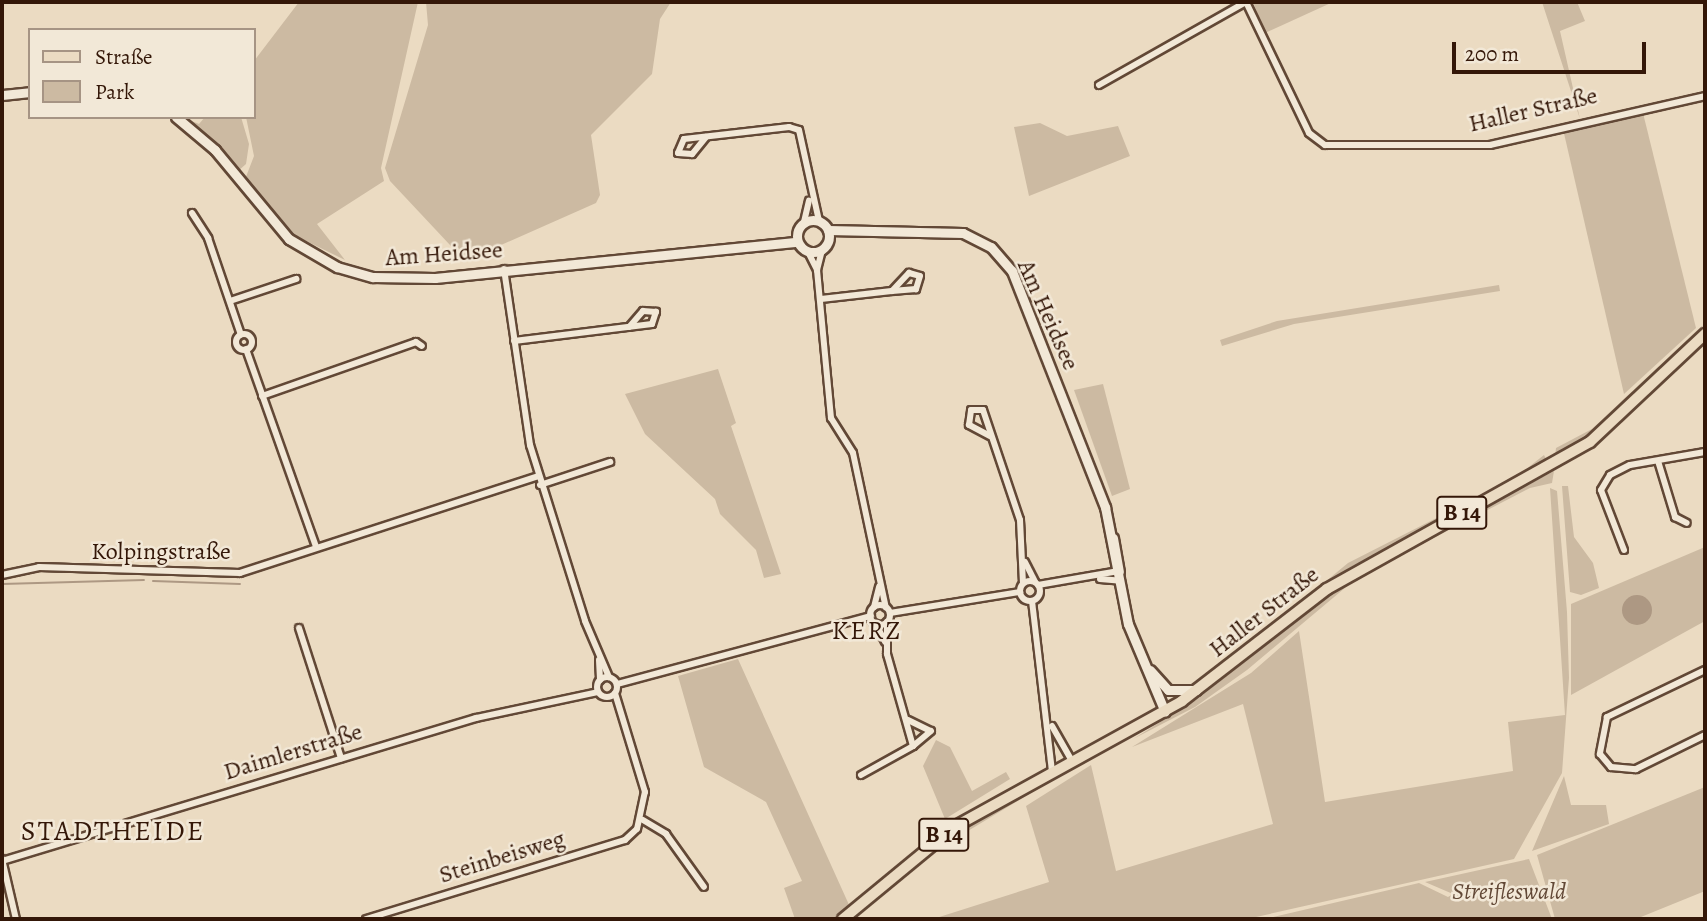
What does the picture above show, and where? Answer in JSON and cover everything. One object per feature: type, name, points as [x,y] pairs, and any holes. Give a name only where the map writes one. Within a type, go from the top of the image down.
[{"type":"main road","points":[[2,95],[28,92]]},
{"type":"main road","name":"Am Heidsee","points":[[178,119],[215,150],[276,229],[314,257],[391,279],[776,240],[797,242]]},
{"type":"main road","points":[[819,221],[828,230],[829,240],[822,250],[808,252],[797,242],[797,231],[804,222],[819,221]]},
{"type":"main road","name":"Am Heidsee","points":[[828,230],[850,233],[955,231],[983,242],[1006,262],[1113,538],[1128,624]]},
{"type":"main road","name":"Am Heidsee","points":[[776,240],[797,231]]},
{"type":"main road","name":"Am Heidsee","points":[[829,240],[850,233]]},
{"type":"main road","name":"Haller Straße","points":[[843,919],[956,826],[1165,712],[1370,561],[1590,442],[1705,334]]},
{"type":"main road","points":[[1128,624],[1159,684],[1196,690]]},
{"type":"main road","points":[[1128,624],[1165,712]]},
{"type":"street","name":"Haller Straße","points":[[1099,85],[1246,2],[1310,133],[1325,145],[1490,145],[1705,96]]},
{"type":"street","points":[[706,137],[692,154],[678,153],[684,139],[706,137],[799,130],[810,199],[819,221]]},
{"type":"street","points":[[804,222],[810,199]]},
{"type":"street","points":[[192,213],[208,238],[230,301],[241,335],[237,346],[246,349]]},
{"type":"street","points":[[817,270],[822,250]]},
{"type":"street","points":[[808,252],[817,270],[831,418],[853,453],[878,587],[888,610],[885,642]]},
{"type":"street","points":[[505,269],[514,341],[540,485],[599,660],[609,677],[617,684]]},
{"type":"street","points":[[230,301],[296,279]]},
{"type":"street","points":[[821,299],[892,291]]},
{"type":"street","points":[[514,341],[629,327]]},
{"type":"street","points":[[241,335],[251,339],[246,349],[316,547]]},
{"type":"street","points":[[262,396],[416,342],[422,346]]},
{"type":"street","points":[[990,436],[970,425],[971,410],[983,410],[1020,520],[1025,562],[1020,592]]},
{"type":"street","points":[[1624,550],[1601,489],[1610,475],[1630,465],[1705,452]]},
{"type":"street","points":[[1658,461],[1675,517],[1688,523]]},
{"type":"street","points":[[540,485],[610,462]]},
{"type":"street","name":"Kolpingstraße","points":[[2,575],[39,567],[224,576],[538,476]]},
{"type":"street","points":[[1025,562],[1038,587]]},
{"type":"street","points":[[1023,583],[1049,587],[1120,576]]},
{"type":"street","points":[[871,616],[878,587]]},
{"type":"street","points":[[1038,587],[1032,601],[1051,725],[1052,772]]},
{"type":"street","points":[[874,607],[888,610],[1020,592],[1032,601]]},
{"type":"street","points":[[871,616],[885,642],[913,746]]},
{"type":"street","points":[[617,684],[871,616]]},
{"type":"street","points":[[876,624],[887,622]]},
{"type":"street","points":[[299,628],[341,758]]},
{"type":"street","points":[[599,660],[598,692],[619,715]]},
{"type":"street","points":[[1705,670],[1608,717],[1599,744],[1606,764],[1636,769],[1705,735]]},
{"type":"street","points":[[600,680],[609,677]]},
{"type":"street","points":[[617,684],[615,693],[619,715],[645,792],[643,820],[666,834],[704,887]]},
{"type":"street","name":"Daimlerstraße","points":[[2,860],[477,718],[598,692]]},
{"type":"street","points":[[604,697],[615,693]]},
{"type":"street","points":[[861,775],[928,740],[931,731],[908,720]]},
{"type":"street","points":[[1051,725],[1072,761]]},
{"type":"street","name":"Steinbeisweg","points":[[366,919],[625,839],[643,820]]},
{"type":"street","points":[[2,860],[16,919]]},
{"type":"green space","points":[[299,2],[418,2],[381,168],[384,181],[317,224],[345,260],[292,234],[244,182],[254,156],[246,119],[256,119],[256,58]]},
{"type":"green space","points":[[426,2],[671,2],[660,19],[652,74],[591,135],[600,195],[596,203],[465,261],[390,181],[385,168],[428,25]]},
{"type":"green space","points":[[1253,2],[1333,2],[1265,33]]},
{"type":"green space","points":[[1542,2],[1577,2],[1585,21],[1560,31],[1580,119]]},
{"type":"green space","points":[[1642,109],[1696,328],[1624,394],[1563,129]]},
{"type":"green space","points":[[184,119],[199,124],[203,119],[242,119],[249,144],[246,164],[237,172]]},
{"type":"green space","points":[[1040,123],[1067,136],[1118,126],[1130,156],[1029,196],[1014,127]]},
{"type":"green space","points":[[1499,285],[1500,291],[1294,324],[1222,346],[1220,340],[1277,321]]},
{"type":"green space","points":[[1705,323],[1593,433],[1555,457],[1556,448],[1592,429]]},
{"type":"green space","points":[[718,369],[736,423],[731,426],[781,574],[764,578],[756,550],[720,514],[715,499],[645,434],[625,394]]},
{"type":"green space","points":[[1103,384],[1130,489],[1112,496],[1074,390]]},
{"type":"green space","points":[[1544,455],[1548,463],[1543,467],[1349,568],[1239,653],[1348,563],[1515,478]]},
{"type":"green space","points":[[1554,471],[1552,483],[1530,488],[1358,577],[1247,670],[1195,707],[1133,739],[1199,698],[1338,586]]},
{"type":"green space","points":[[1562,486],[1568,486],[1574,537],[1593,563],[1599,588],[1581,595],[1570,592]]},
{"type":"green space","points":[[1550,488],[1557,491],[1567,612],[1569,678],[1562,773],[1514,859],[1247,919],[933,919],[1049,882],[1026,806],[1091,765],[1116,871],[1273,824],[1243,704],[1132,747],[1251,673],[1299,631],[1325,802],[1513,771],[1508,722],[1565,715]]},
{"type":"green space","points":[[1705,547],[1705,621],[1571,695],[1571,604]]},
{"type":"green space","points":[[738,659],[850,907],[835,919],[795,919],[784,888],[802,881],[766,802],[704,767],[678,676]]},
{"type":"green space","points":[[936,740],[950,747],[972,791],[1006,772],[1010,779],[945,819],[923,766]]},
{"type":"green space","points":[[1082,762],[938,849],[849,919],[938,844]]},
{"type":"green space","points":[[1564,776],[1571,805],[1606,805],[1609,824],[1532,851]]},
{"type":"green space","points":[[1705,787],[1705,891],[1636,919],[1555,919],[1537,855]]},
{"type":"green space","name":"Streifleswald","points":[[1529,859],[1552,919],[1265,919],[1419,883],[1448,897],[1453,894],[1425,882]]},
{"type":"shaded area","points":[[1637,595],[1643,596],[1651,604],[1651,616],[1643,624],[1637,625],[1631,624],[1623,616],[1622,610],[1623,604],[1631,596]]},
{"type":"waterway","points":[[2,584],[144,580]]},
{"type":"waterway","points":[[153,581],[240,584]]},
{"type":"district","name":"KERZ","points":[[867,631]]},
{"type":"district","name":"STADTHEIDE","points":[[113,831]]}]
